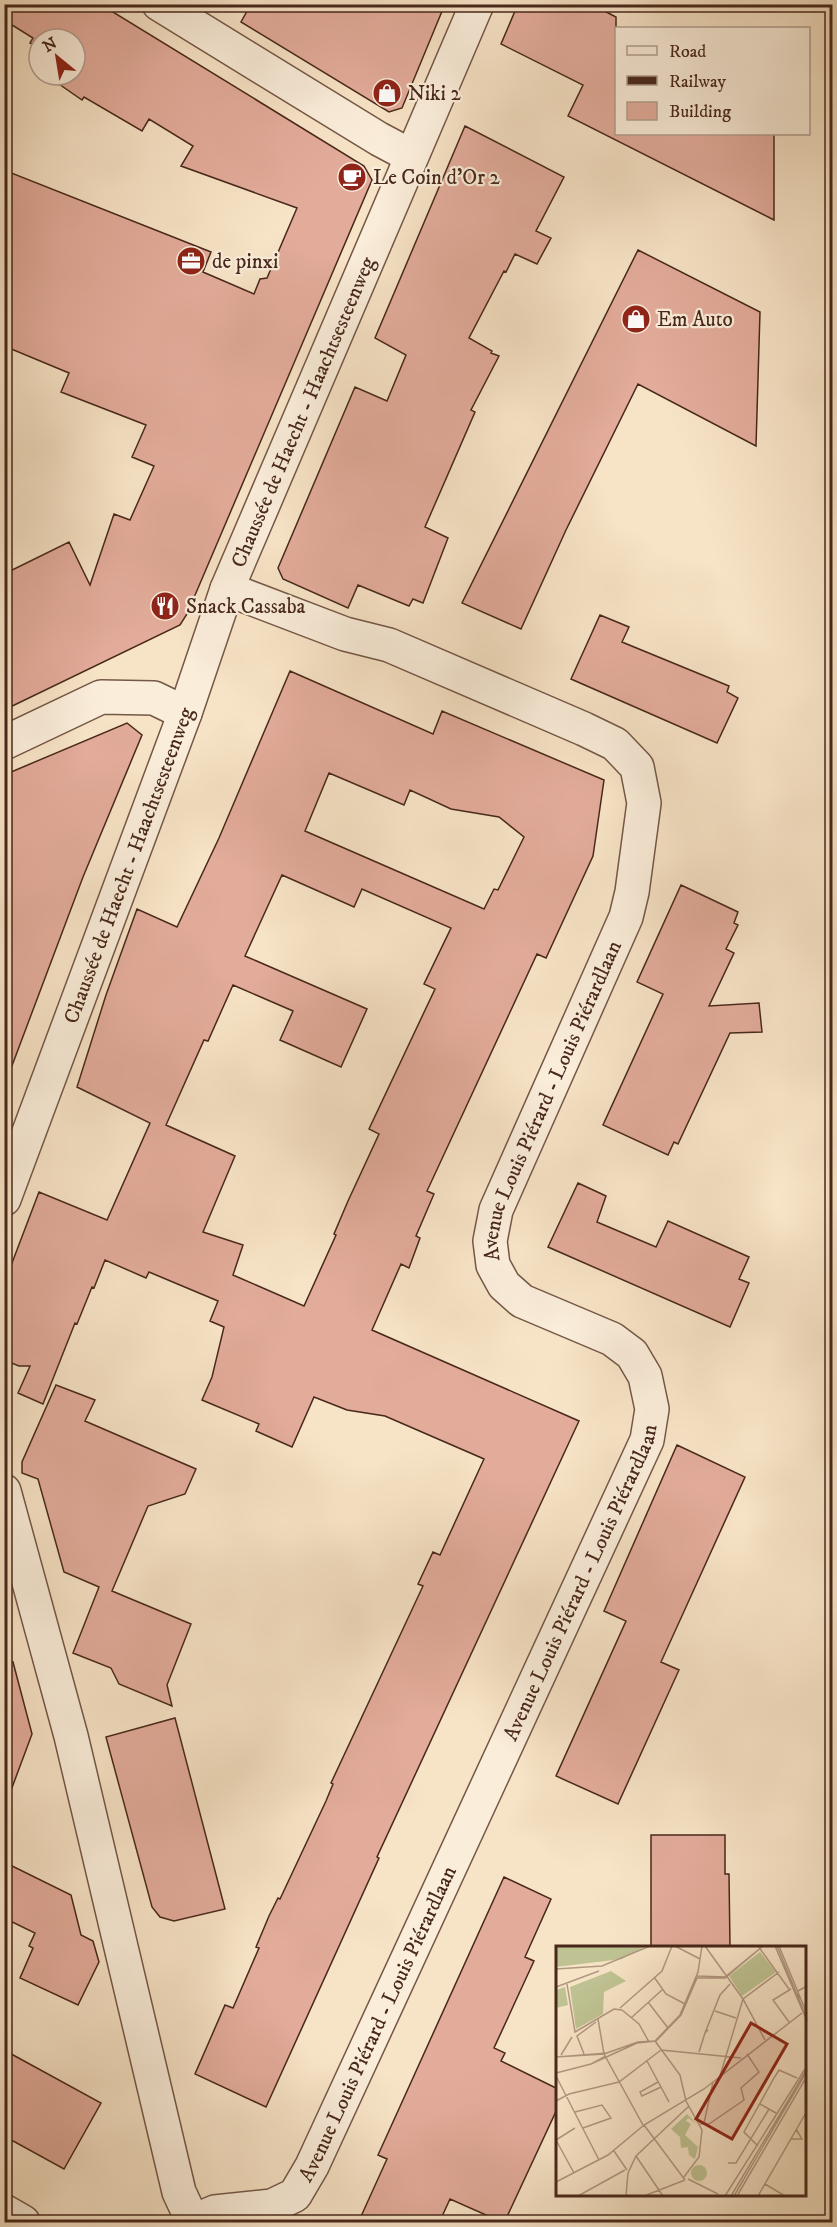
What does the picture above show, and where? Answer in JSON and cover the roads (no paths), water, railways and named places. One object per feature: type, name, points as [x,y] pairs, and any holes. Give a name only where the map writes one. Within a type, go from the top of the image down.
[{"type":"street","points":[[159,4],[379,139],[411,156]]},
{"type":"street","name":"Chaussée de Haecht - Haachtsesteenweg","points":[[4,1199],[185,713],[227,589],[477,4]]},
{"type":"street","name":"Avenue Louis Piérard - Louis Piérardlaan","points":[[192,2222],[215,2212],[272,2206],[295,2195],[312,2166],[647,1440],[652,1409],[645,1376],[632,1354],[612,1339],[522,1300],[504,1286],[493,1265],[490,1241],[496,1210],[626,917],[644,803],[637,767],[615,744],[584,729],[389,645],[345,634],[227,589]]},
{"type":"street","points":[[4,743],[101,697],[154,698],[185,713]]},
{"type":"street","points":[[4,1491],[71,1736],[179,2192],[192,2222]]},
{"type":"street","points":[[4,2211],[23,2223]]},
{"type":"railway","points":[[829,4],[832,845]]},
{"type":"place","name":"Niki 2","points":[[387,93]]},
{"type":"place","name":"Le Coin d'Or 2","points":[[352,177]]},
{"type":"place","name":"de pinxi","points":[[191,261]]},
{"type":"place","name":"Em Auto","points":[[636,319]]},
{"type":"place","name":"Snack Cassaba","points":[[165,606]]}]
